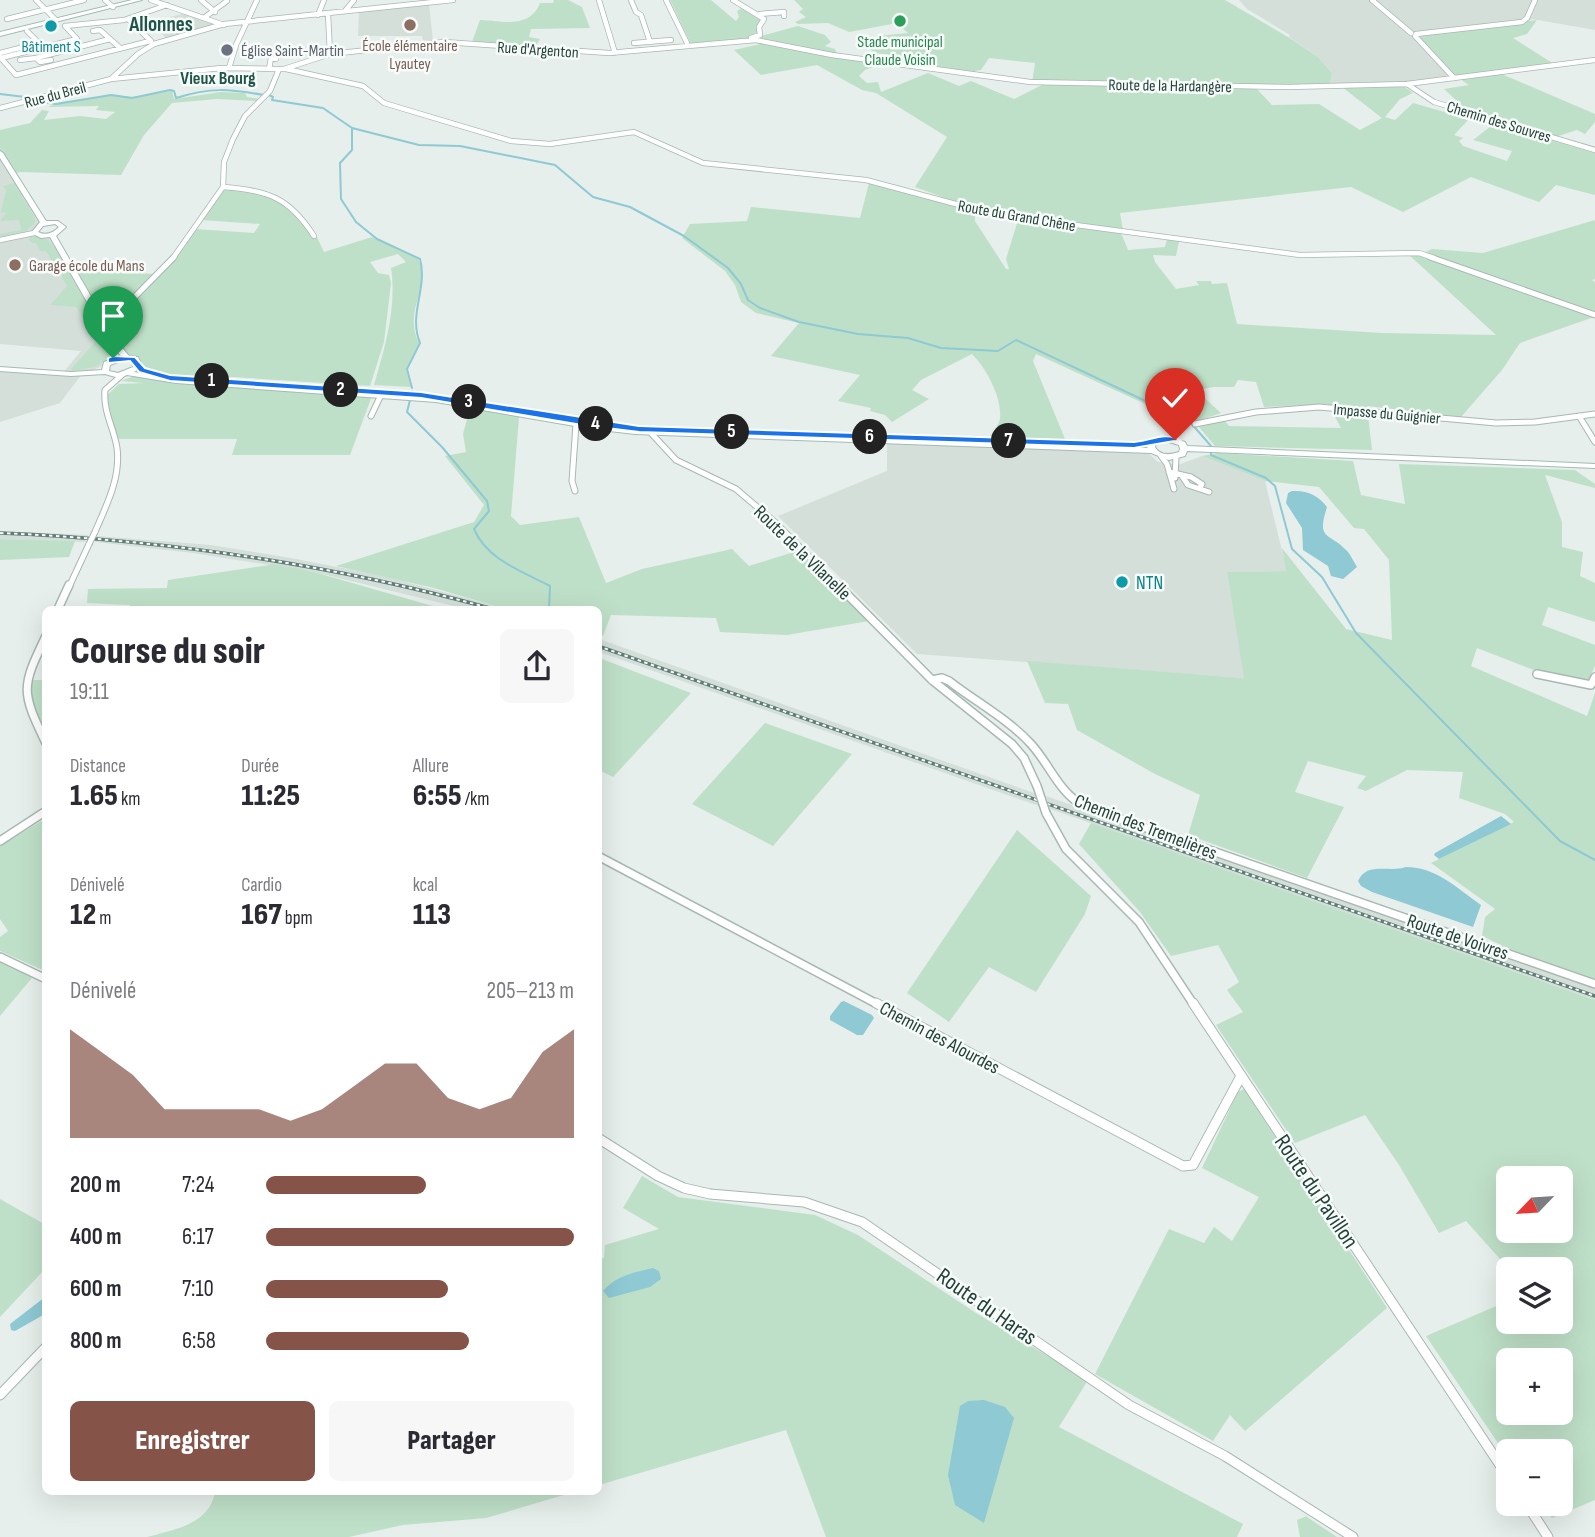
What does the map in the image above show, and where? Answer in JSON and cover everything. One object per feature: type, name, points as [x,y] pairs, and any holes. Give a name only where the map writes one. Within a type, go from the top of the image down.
[{"type":"main road","points":[[0,34],[139,0]]},
{"type":"main road","points":[[0,153],[44,223]]},
{"type":"main road","points":[[44,223],[62,225],[60,231],[52,235],[40,236],[34,233],[35,228],[44,223]]},
{"type":"main road","points":[[52,235],[115,344],[126,358],[136,361],[137,366],[149,373],[170,378],[421,395],[631,428],[1152,447],[1161,456],[1176,457],[1182,454],[1184,448]]},
{"type":"main road","points":[[108,368],[115,344]]},
{"type":"main road","points":[[0,369],[86,373],[108,368],[126,358]]},
{"type":"main road","points":[[125,374],[137,366]]},
{"type":"main road","points":[[108,368],[125,374],[176,381],[446,401],[576,424],[651,433],[1152,447]]},
{"type":"main road","points":[[1152,447],[1158,439],[1170,438],[1178,441],[1184,448],[1595,466]]},
{"type":"street","points":[[36,0],[56,20]]},
{"type":"street","points":[[7,19],[84,0]]},
{"type":"street","points":[[106,0],[113,7]]},
{"type":"street","points":[[151,0],[222,24]]},
{"type":"street","points":[[201,0],[215,12]]},
{"type":"street","points":[[229,68],[236,44],[257,0]]},
{"type":"street","points":[[318,15],[324,0]]},
{"type":"street","points":[[345,12],[354,0]]},
{"type":"street","points":[[387,7],[390,0]]},
{"type":"street","points":[[1,59],[16,75],[222,24],[453,0]]},
{"type":"street","points":[[599,0],[615,53]]},
{"type":"street","points":[[631,0],[650,42]]},
{"type":"street","points":[[666,0],[687,43]]},
{"type":"street","points":[[733,0],[760,14],[764,19],[760,27],[761,34],[747,40]]},
{"type":"street","points":[[1372,0],[1414,34],[1454,78]]},
{"type":"street","points":[[1414,34],[1522,22],[1527,19],[1535,0]]},
{"type":"street","points":[[205,17],[227,1]]},
{"type":"street","points":[[432,1],[433,9]]},
{"type":"street","points":[[1,59],[78,39],[65,26],[128,19],[167,5]]},
{"type":"street","points":[[760,14],[782,10],[784,16]]},
{"type":"street","points":[[328,14],[330,54]]},
{"type":"street","points":[[128,19],[152,42]]},
{"type":"street","points":[[103,41],[92,30],[100,30],[120,48]]},
{"type":"street","points":[[1,59],[39,43],[27,31]]},
{"type":"street","points":[[20,60],[36,58],[40,62],[110,39]]},
{"type":"street","points":[[634,43],[671,40]]},
{"type":"street","name":"Rue d'Argenton","points":[[282,69],[330,54],[444,42],[615,53],[683,49],[747,40]]},
{"type":"street","name":"Route de la Hardangère","points":[[747,40],[771,42],[832,55],[1030,82],[1289,87],[1407,84],[1595,60]]},
{"type":"street","points":[[111,79],[152,42]]},
{"type":"street","points":[[49,57],[56,65]]},
{"type":"street","points":[[270,69],[271,58],[276,59]]},
{"type":"street","name":"Rue du Breil","points":[[0,108],[111,79],[229,68],[282,69]]},
{"type":"street","points":[[110,332],[114,318],[170,262],[223,187],[224,162],[233,139],[245,116],[270,91],[282,69]]},
{"type":"street","name":"Route du Grand Chêne","points":[[282,69],[298,70],[363,86],[384,103],[511,141],[533,144],[634,132],[703,163],[866,180],[993,214],[1300,255],[1419,253],[1595,316]]},
{"type":"street","name":"Chemin des Souvres","points":[[1407,84],[1434,102],[1595,150]]},
{"type":"street","points":[[223,187],[264,192],[303,219],[314,236]]},
{"type":"street","points":[[0,240],[34,233]]},
{"type":"street","points":[[108,368],[108,386]]},
{"type":"street","points":[[59,606],[95,532],[117,465],[116,443],[103,409],[105,390],[125,374]]},
{"type":"street","points":[[371,416],[381,395]]},
{"type":"street","name":"Impasse du Guignier","points":[[1195,424],[1260,411],[1317,408],[1357,408],[1469,421],[1515,423],[1595,414]]},
{"type":"street","points":[[1595,408],[1595,414]]},
{"type":"street","points":[[1579,416],[1595,442]]},
{"type":"street","points":[[575,491],[572,481],[576,424]]},
{"type":"street","name":"Route de la Vilanelle","points":[[651,433],[676,460],[736,489],[770,518],[932,680],[1012,744],[1029,767],[1037,786]]},
{"type":"street","points":[[662,443],[664,433]]},
{"type":"street","points":[[1161,456],[1188,485],[1209,492]]},
{"type":"street","points":[[1175,474],[1176,457]]},
{"type":"street","points":[[42,644],[26,675],[23,691],[42,734]]},
{"type":"street","points":[[1537,674],[1591,685],[1595,677]]},
{"type":"street","name":"Chemin des Tremelières","points":[[932,680],[942,678],[949,681],[1021,735],[1039,753],[1061,790],[1076,802],[1321,888]]},
{"type":"street","name":"Route du Pavillon","points":[[1037,786],[1046,813],[1066,849],[1125,905],[1139,922],[1496,1459]]},
{"type":"street","points":[[0,841],[42,814]]},
{"type":"street","name":"Chemin des Alourdes","points":[[602,858],[1183,1166],[1194,1165],[1241,1076]]},
{"type":"street","name":"Route de Voivres","points":[[1321,888],[1595,984]]},
{"type":"street","points":[[0,957],[42,977]]},
{"type":"street","name":"Route du Haras","points":[[602,1141],[657,1176],[684,1188],[710,1194],[804,1202],[862,1222],[1129,1405],[1234,1461],[1353,1537]]},
{"type":"street","points":[[0,1395],[42,1351]]},
{"type":"street","points":[[1534,1516],[1548,1537]]},
{"type":"shaded area","points":[[1239,0],[1595,0],[1595,30],[1532,19],[1457,77],[1401,83],[1330,85],[1332,73],[1318,57],[1289,37],[1290,35],[1247,9]]},
{"type":"shaded area","points":[[429,4],[433,41],[423,42],[422,36],[358,36],[359,11]]},
{"type":"shaded area","points":[[186,13],[215,24],[167,39],[150,22]]},
{"type":"shaded area","points":[[0,153],[44,223],[35,228],[34,233],[52,235],[113,347],[110,359],[100,367],[82,374],[60,403],[0,422],[0,369],[62,374],[81,351],[0,344]]},
{"type":"shaded area","points":[[887,442],[1147,452],[1158,462],[1178,465],[1202,456],[1265,481],[1287,571],[1227,572],[1245,678],[917,654],[778,516],[887,471]]},
{"type":"shaded area","points":[[0,531],[88,535],[85,542],[0,539]]},
{"type":"shaded area","points":[[97,536],[211,545],[384,576],[495,606],[454,606],[314,572],[193,553],[95,542]]},
{"type":"shaded area","points":[[602,640],[1034,793],[1039,806],[602,653]]},
{"type":"shaded area","points":[[1046,796],[1595,988],[1595,1000],[1050,809]]},
{"type":"green space","points":[[554,0],[568,0],[582,7],[590,28],[531,29],[529,37],[540,39],[535,47],[472,42],[480,20],[523,20],[530,17],[540,3],[553,3]]},
{"type":"green space","points":[[670,0],[711,0],[736,21],[739,17],[737,11],[743,7],[761,20],[756,27],[761,36],[798,26],[825,35],[831,42],[825,46],[835,49],[838,57],[871,58],[892,55],[875,53],[869,49],[883,39],[878,36],[908,33],[897,23],[849,32],[828,23],[798,24],[795,22],[806,17],[799,12],[803,9],[794,0],[1225,0],[1318,57],[1332,73],[1330,85],[1255,87],[1272,105],[1319,104],[1360,130],[1382,118],[1342,87],[1402,85],[1413,93],[1400,99],[1385,117],[1395,120],[1413,103],[1469,119],[1454,135],[1463,138],[1459,141],[1463,146],[1507,161],[1512,151],[1473,140],[1499,120],[1467,110],[1444,89],[1469,85],[1451,73],[1419,37],[1537,20],[1527,34],[1513,38],[1554,64],[1497,72],[1595,114],[1595,122],[1585,134],[1577,130],[1552,138],[1595,151],[1595,195],[1556,185],[1539,202],[1471,177],[1403,212],[1351,187],[1120,213],[1123,230],[975,209],[915,187],[947,137],[876,93],[862,90],[817,65],[761,75],[734,50],[765,43],[760,37],[692,46]],"holes":[[[989,58],[1035,63],[1032,83],[1042,85],[1014,99],[971,81],[959,86],[928,73],[881,92],[878,82],[867,83],[859,76],[865,70],[884,63],[975,74]]]},
{"type":"green space","points":[[172,91],[174,99],[221,92],[245,93],[247,97],[260,99],[172,103],[144,135],[121,175],[13,174],[0,153],[0,130],[30,123],[42,110],[49,111],[44,120],[80,116],[106,119],[115,112],[96,110],[99,106],[48,107],[57,103],[112,95],[133,97]]},
{"type":"green space","points":[[14,183],[35,218],[35,223],[26,231],[0,237],[0,234],[21,230],[19,220],[0,221],[6,213],[1,212],[6,190],[3,186]]},
{"type":"green space","points":[[869,183],[907,190],[975,212],[975,221],[1006,269],[1009,269],[1006,259],[1018,220],[1121,233],[1128,250],[1165,247],[1167,239],[1179,241],[1176,256],[1153,255],[1155,262],[1176,289],[1199,285],[1196,281],[1227,283],[1237,324],[1382,333],[1496,335],[1407,253],[1414,253],[1594,317],[1520,343],[1502,370],[1461,417],[1367,406],[1372,450],[1215,446],[1199,427],[1224,420],[1229,426],[1341,428],[1328,404],[1264,407],[1256,382],[1238,380],[1234,387],[1196,390],[1221,413],[1189,424],[1036,354],[1033,361],[1065,439],[989,438],[999,421],[1000,410],[988,375],[972,354],[921,380],[912,390],[929,399],[892,422],[885,415],[870,411],[871,408],[838,401],[860,375],[771,356],[799,323],[756,313],[741,302],[735,285],[725,271],[682,238],[690,224],[747,221],[751,207],[860,218]]},
{"type":"green space","points":[[227,188],[253,191],[276,200],[295,215],[312,236],[316,235],[324,252],[372,237],[418,259],[422,279],[414,319],[419,343],[406,369],[411,387],[374,385],[391,313],[392,283],[391,268],[406,262],[398,254],[370,262],[378,273],[389,275],[391,283],[384,342],[370,386],[200,375],[205,380],[169,377],[149,372],[142,368],[135,358],[123,354],[113,325],[156,279],[195,229],[254,233],[260,224],[201,220],[222,190]]},
{"type":"green space","points":[[1595,220],[1595,279],[1592,280],[1595,282],[1595,314],[1425,252],[1432,249],[1483,253]]},
{"type":"green space","points":[[30,236],[47,239],[55,248],[110,344],[112,355],[95,367],[73,371],[71,369],[96,341],[96,337],[76,307],[50,305],[67,286],[46,251],[40,251],[36,243],[29,240]]},
{"type":"green space","points":[[73,271],[157,274],[110,324],[94,306]]},
{"type":"green space","points":[[137,375],[197,385],[372,396],[350,455],[232,455],[237,439],[119,439],[108,418],[106,396],[119,384],[144,383],[121,381]]},
{"type":"green space","points":[[470,408],[519,417],[511,516],[520,525],[579,517],[606,583],[642,569],[732,549],[749,566],[800,550],[869,621],[787,635],[720,632],[716,618],[611,615],[603,636],[602,606],[496,606],[434,588],[336,566],[474,522],[484,505],[445,456],[466,452],[463,434]]},
{"type":"green space","points":[[1218,453],[1353,461],[1361,495],[1405,504],[1399,464],[1575,470],[1595,484],[1595,488],[1545,475],[1562,522],[1562,547],[1583,552],[1580,576],[1595,583],[1595,622],[1548,607],[1542,625],[1595,645],[1595,666],[1588,681],[1539,672],[1477,648],[1471,666],[1587,716],[1595,693],[1595,979],[1516,952],[1482,936],[1485,917],[1495,909],[1431,863],[1514,822],[1505,814],[1459,798],[1463,772],[1407,770],[1366,791],[1357,788],[1366,776],[1308,761],[1295,792],[1344,807],[1307,878],[1188,835],[1200,795],[1155,774],[1077,730],[1068,704],[1045,703],[1027,661],[1244,678],[1227,572],[1286,571],[1282,548],[1346,629],[1392,640],[1389,560],[1364,529],[1354,528],[1319,487],[1265,481],[1202,456]]},
{"type":"green space","points":[[0,539],[75,541],[69,557],[0,560]]},
{"type":"green space","points":[[276,564],[314,572],[433,606],[130,606],[87,603],[88,589],[167,588],[168,580]]},
{"type":"green space","points":[[602,659],[691,693],[613,777],[602,772]]},
{"type":"green space","points":[[27,680],[42,680],[42,724],[31,699]]},
{"type":"green space","points":[[765,723],[852,754],[773,846],[692,804]]},
{"type":"green space","points":[[42,821],[42,970],[0,951],[0,937],[8,931],[0,919],[0,846]]},
{"type":"green space","points":[[1091,823],[1595,1000],[1595,1500],[1573,1509],[1573,1439],[1496,1440],[1426,1336],[1496,1306],[1496,1334],[1573,1334],[1573,1257],[1498,1257],[1466,1221],[1439,1233],[1399,1165],[1365,1115],[1295,1143],[1216,1025],[1243,1012],[1227,990],[1239,982],[1218,945],[1171,956],[1140,912],[1079,844]]},
{"type":"green space","points":[[1017,830],[1091,896],[1085,914],[1036,992],[989,967],[949,1022],[907,993]]},
{"type":"green space","points":[[0,961],[32,978],[0,1016]]},
{"type":"green space","points":[[1244,1089],[1387,1308],[1245,1431],[1230,1415],[1213,1441],[1095,1374],[1169,1229],[1204,1243],[1214,1227],[1232,1241],[1259,1197],[1202,1168],[1238,1092]]},
{"type":"green space","points":[[642,1176],[678,1197],[815,1215],[858,1235],[976,1313],[1088,1380],[1059,1427],[1243,1524],[1237,1537],[826,1537],[786,1430],[602,1484],[602,1258],[605,1245],[659,1229],[623,1208]]},
{"type":"green space","points":[[0,1199],[42,1223],[42,1272],[0,1317]]},
{"type":"green space","points":[[214,1495],[564,1495],[486,1518],[403,1525],[349,1537],[147,1537],[189,1524],[199,1518],[212,1502]]},
{"type":"green space","points":[[1307,1516],[1337,1537],[1300,1537],[1297,1520]]},
{"type":"water","points":[[1292,491],[1312,494],[1327,507],[1323,526],[1326,535],[1348,552],[1357,567],[1343,579],[1331,576],[1328,566],[1303,550],[1302,528],[1286,503],[1288,493]]},
{"type":"water","points":[[1501,816],[1511,824],[1439,859],[1434,855],[1435,853]]},
{"type":"water","points":[[1406,867],[1437,875],[1481,905],[1473,927],[1372,892],[1358,881],[1367,871],[1373,869]]},
{"type":"water","points":[[844,1001],[874,1018],[863,1035],[857,1035],[830,1020],[830,1016]]},
{"type":"water","points":[[653,1268],[659,1271],[661,1279],[650,1287],[609,1298],[603,1291],[619,1278]]},
{"type":"water","points":[[42,1299],[42,1316],[15,1331],[11,1330],[10,1324]]},
{"type":"water","points":[[984,1400],[1005,1407],[1014,1418],[984,1523],[955,1505],[948,1475],[960,1406],[968,1401]]},
{"type":"waterway","points":[[34,101],[56,104],[111,95],[132,98],[170,90],[174,91],[176,98],[220,90],[264,95]]},
{"type":"waterway","points":[[0,94],[25,97]]},
{"type":"waterway","points":[[269,95],[273,97],[272,100],[323,108],[352,128]]},
{"type":"waterway","points":[[352,128],[419,145],[460,146],[555,165],[593,197],[630,207],[684,236],[728,268],[741,284],[748,300],[760,308],[799,322],[858,334],[908,338],[941,348],[998,351],[1016,340],[1190,422],[1211,446]]},
{"type":"waterway","points":[[352,128],[352,150],[340,163],[341,199],[356,222],[377,239],[420,259],[422,280],[416,322],[420,343],[407,369],[412,388]]},
{"type":"waterway","points":[[410,400],[407,412],[442,447],[487,501],[489,511],[474,529],[480,540],[496,557],[550,586],[549,606]]},
{"type":"waterway","points":[[1211,452],[1211,455],[1266,478],[1275,486],[1292,549],[1322,577],[1356,633],[1560,841],[1595,860]]},
{"type":"railway","points":[[0,533],[125,541],[249,557],[371,579],[482,606]]},
{"type":"railway","points":[[602,647],[1595,996]]},
{"type":"place","name":"Stade municipal Claude Voisin","points":[[900,21]]},
{"type":"place","name":"École élémentaire Lyautey","points":[[410,25]]},
{"type":"place","name":"Bâtiment S","points":[[51,26]]},
{"type":"place","name":"Église Saint-Martin","points":[[227,50]]},
{"type":"place","name":"Garage école du Mans","points":[[15,265]]},
{"type":"place","name":"NTN","points":[[1122,582]]},
{"type":"district","name":"Allonnes","points":[[161,24]]},
{"type":"district","name":"Vieux Bourg","points":[[218,78]]},
{"type":"route","points":[[113,358],[111,361],[132,358],[142,370],[170,378],[421,395],[639,429],[1134,445],[1152,443],[1160,438],[1175,440]]}]
